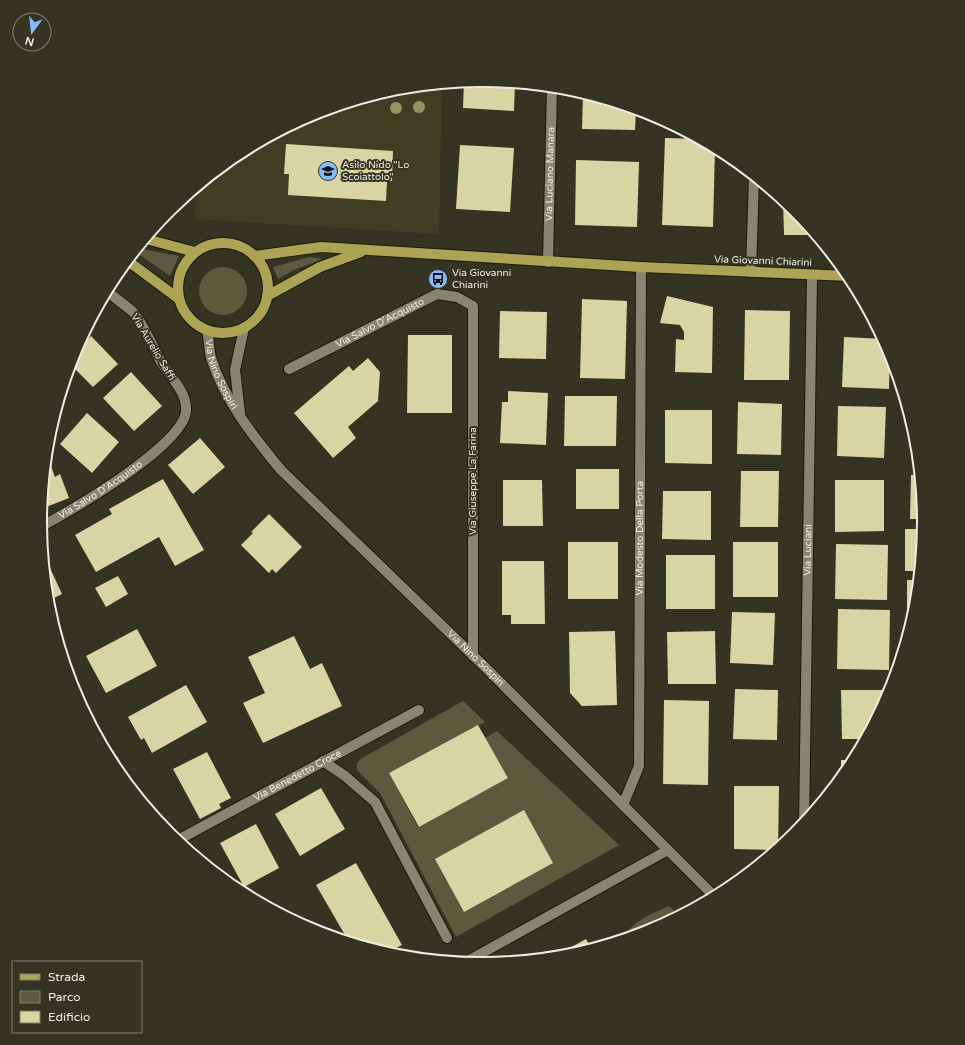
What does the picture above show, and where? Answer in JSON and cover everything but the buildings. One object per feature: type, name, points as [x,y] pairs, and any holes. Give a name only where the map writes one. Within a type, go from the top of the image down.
[{"type":"main road","points":[[151,240],[195,252]]},
{"type":"main road","points":[[132,264],[179,299],[189,318],[207,330],[220,333],[232,332],[244,328],[255,319],[263,309],[267,296],[267,281],[262,267],[254,256],[246,250],[230,244],[211,245],[195,252],[188,260],[179,278],[179,299]]},
{"type":"main road","name":"Via Giovanni Chiarini","points":[[254,256],[321,246],[364,251],[548,262],[841,276]]},
{"type":"main road","name":"Via Giovanni Chiarini","points":[[267,296],[320,267],[364,251]]},
{"type":"street","name":"Via Luciano Manara","points":[[548,262],[552,93]]},
{"type":"street","points":[[752,272],[754,182]]},
{"type":"street","name":"Via Modesto Della Porta","points":[[623,805],[639,766],[641,267]]},
{"type":"street","name":"Via Luciani","points":[[804,816],[812,275]]},
{"type":"street","name":"Via Salvo D'Acquisto","points":[[289,369],[437,294],[457,298],[473,306]]},
{"type":"street","name":"Via Aurelio Saffi","points":[[111,295],[134,313],[162,364],[183,396],[186,412]]},
{"type":"street","name":"Via Giuseppe La Farina","points":[[473,306],[473,656]]},
{"type":"street","name":"Via Nino Sospiri","points":[[240,417],[235,370],[244,328]]},
{"type":"street","name":"Via Nino Sospiri","points":[[207,330],[211,356],[222,385],[240,417],[294,483],[473,656],[711,893]]},
{"type":"street","name":"Via Salvo D'Acquisto","points":[[47,523],[79,506],[143,462],[180,428],[186,412]]},
{"type":"street","name":"Via Benedetto Croce","points":[[182,837],[419,710]]},
{"type":"street","points":[[323,761],[345,776],[375,802],[447,938]]},
{"type":"street","points":[[474,958],[668,850]]},
{"type":"shaded area","name":"Asilo Nido \"Lo Scoiattolo\"","points":[[442,89],[439,234],[195,219],[196,194],[217,177],[265,145],[316,120],[343,110],[398,95]]},
{"type":"green space","points":[[143,249],[179,256],[170,276],[140,255]]},
{"type":"green space","points":[[309,257],[323,259],[294,270],[278,279],[273,267]]},
{"type":"green space","points":[[223,267],[232,269],[240,274],[245,282],[247,291],[245,300],[240,308],[232,313],[223,315],[214,313],[206,308],[201,300],[199,291],[201,282],[206,274],[214,269]]},
{"type":"green space","points":[[463,701],[485,722],[389,773],[418,827],[508,778],[485,738],[497,731],[619,845],[456,937],[380,793],[357,770],[357,763],[362,758]]},
{"type":"green space","points":[[669,906],[676,912],[627,933],[636,923]]},
{"type":"place","name":"Asilo Nido \"Lo Scoiattolo\"","points":[[328,171]]},
{"type":"place","name":"Via Giovanni Chiarini","points":[[438,279]]}]
